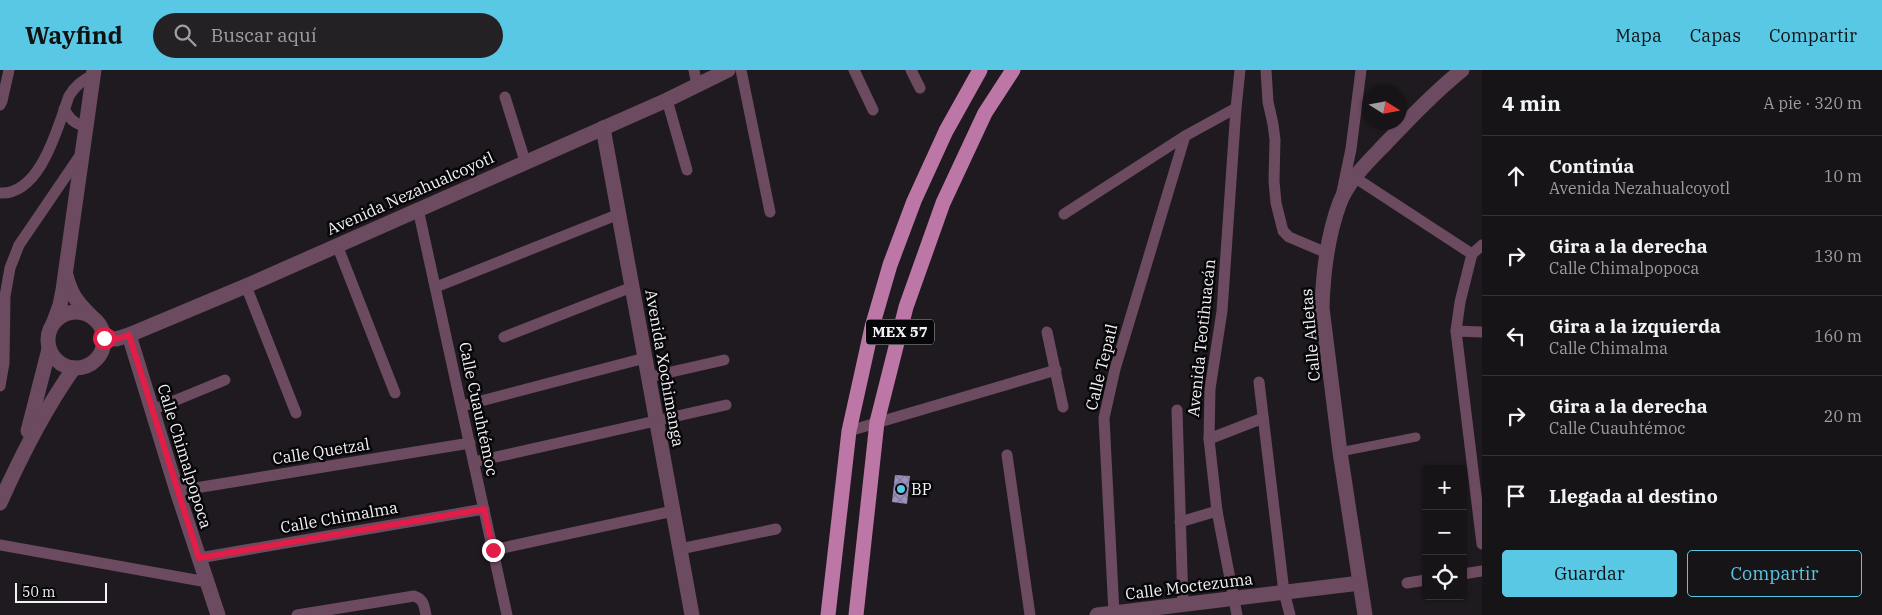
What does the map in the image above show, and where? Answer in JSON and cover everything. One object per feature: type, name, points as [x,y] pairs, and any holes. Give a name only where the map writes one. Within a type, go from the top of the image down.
[{"type":"main road","name":"MEX 57","points":[[828,615],[848,431],[872,327],[890,265],[914,201],[946,130],[980,70]]},
{"type":"main road","name":"MEX 57","points":[[856,615],[877,422],[906,307],[943,203],[986,113],[1014,70]]},
{"type":"street","points":[[0,105],[9,70]]},
{"type":"street","points":[[694,70],[697,86]]},
{"type":"street","name":"Avenida Nezahualcoyotl","points":[[104,338],[116,339],[129,335],[246,286],[525,161],[667,100],[728,70]]},
{"type":"street","points":[[741,70],[770,212]]},
{"type":"street","points":[[854,70],[873,110]]},
{"type":"street","points":[[910,70],[920,88]]},
{"type":"street","name":"Avenida Teotihuacán","points":[[1237,615],[1217,511],[1209,439],[1210,389],[1222,311],[1240,70]]},
{"type":"street","points":[[1266,70],[1268,102],[1275,140],[1274,181],[1276,203],[1283,231],[1289,237],[1327,253]]},
{"type":"street","points":[[1340,202],[1351,149],[1361,70]]},
{"type":"street","name":"Calle Atletas","points":[[1365,615],[1340,452],[1322,308],[1322,284],[1327,253],[1340,202],[1354,177],[1437,90],[1462,70]]},
{"type":"street","points":[[0,193],[20,188],[31,179],[46,158],[69,96],[74,88],[93,72]]},
{"type":"street","points":[[65,269],[69,287],[75,300],[98,322],[104,338],[103,348],[98,357],[92,363],[83,367],[74,368],[63,365],[55,359],[48,341],[60,305],[65,269],[86,126],[93,72]]},
{"type":"street","points":[[505,97],[525,161]]},
{"type":"street","points":[[667,100],[687,170]]},
{"type":"street","points":[[1064,214],[1185,136],[1236,108]]},
{"type":"street","points":[[64,109],[69,118],[76,124],[86,126]]},
{"type":"street","name":"Avenida Xochimanga","points":[[603,128],[692,615]]},
{"type":"street","name":"Calle Tepatl","points":[[1114,613],[1104,418],[1115,369],[1185,136]]},
{"type":"street","points":[[0,386],[4,364],[5,296],[10,268],[19,245],[82,153]]},
{"type":"street","points":[[1354,177],[1472,254]]},
{"type":"street","name":"Calle Cuauhtémoc","points":[[418,209],[507,615]]},
{"type":"street","points":[[436,287],[619,214]]},
{"type":"street","points":[[337,245],[395,393]]},
{"type":"street","points":[[1482,245],[1472,254],[1460,302],[1456,331],[1482,544]]},
{"type":"street","points":[[246,286],[296,414]]},
{"type":"street","points":[[504,337],[632,287]]},
{"type":"street","points":[[53,324],[61,317],[70,313],[81,313],[91,317]]},
{"type":"street","points":[[1456,331],[1482,332]]},
{"type":"street","points":[[1047,332],[1063,407]]},
{"type":"street","name":"Calle Chimalpopoca","points":[[129,335],[177,491],[218,615]]},
{"type":"street","points":[[22,452],[50,349]]},
{"type":"street","points":[[462,406],[645,358]]},
{"type":"street","points":[[649,378],[724,360]]},
{"type":"street","points":[[0,503],[22,452],[74,368]]},
{"type":"street","points":[[848,431],[1056,370]]},
{"type":"street","points":[[152,410],[225,380]]},
{"type":"street","points":[[1259,382],[1284,592],[1290,615]]},
{"type":"street","points":[[474,462],[726,404]]},
{"type":"street","points":[[1177,410],[1183,604]]},
{"type":"street","points":[[1209,439],[1263,418]]},
{"type":"street","points":[[1340,452],[1416,437]]},
{"type":"street","name":"Calle Quetzal","points":[[177,491],[470,443]]},
{"type":"street","points":[[1007,455],[1030,615]]},
{"type":"street","name":"Calle Chimalma","points":[[199,558],[484,509]]},
{"type":"street","points":[[493,550],[673,511]]},
{"type":"street","points":[[1180,522],[1217,511]]},
{"type":"street","points":[[680,550],[776,529]]},
{"type":"street","points":[[0,545],[207,582]]},
{"type":"street","points":[[1354,547],[1348,557],[1358,615]]},
{"type":"street","points":[[1467,573],[1482,571]]},
{"type":"street","points":[[1407,583],[1422,581]]},
{"type":"street","name":"Calle Moctezuma","points":[[1097,615],[1147,612],[1183,604],[1352,584]]},
{"type":"street","points":[[297,615],[335,612],[414,596],[420,598],[423,602],[426,615]]},
{"type":"building","name":"BP","points":[[895,475],[910,476],[907,504],[892,502]]},
{"type":"place","name":"BP","points":[[901,489]]},
{"type":"route","points":[[104,338],[116,339],[129,335],[199,558],[484,509],[493,550]]}]
